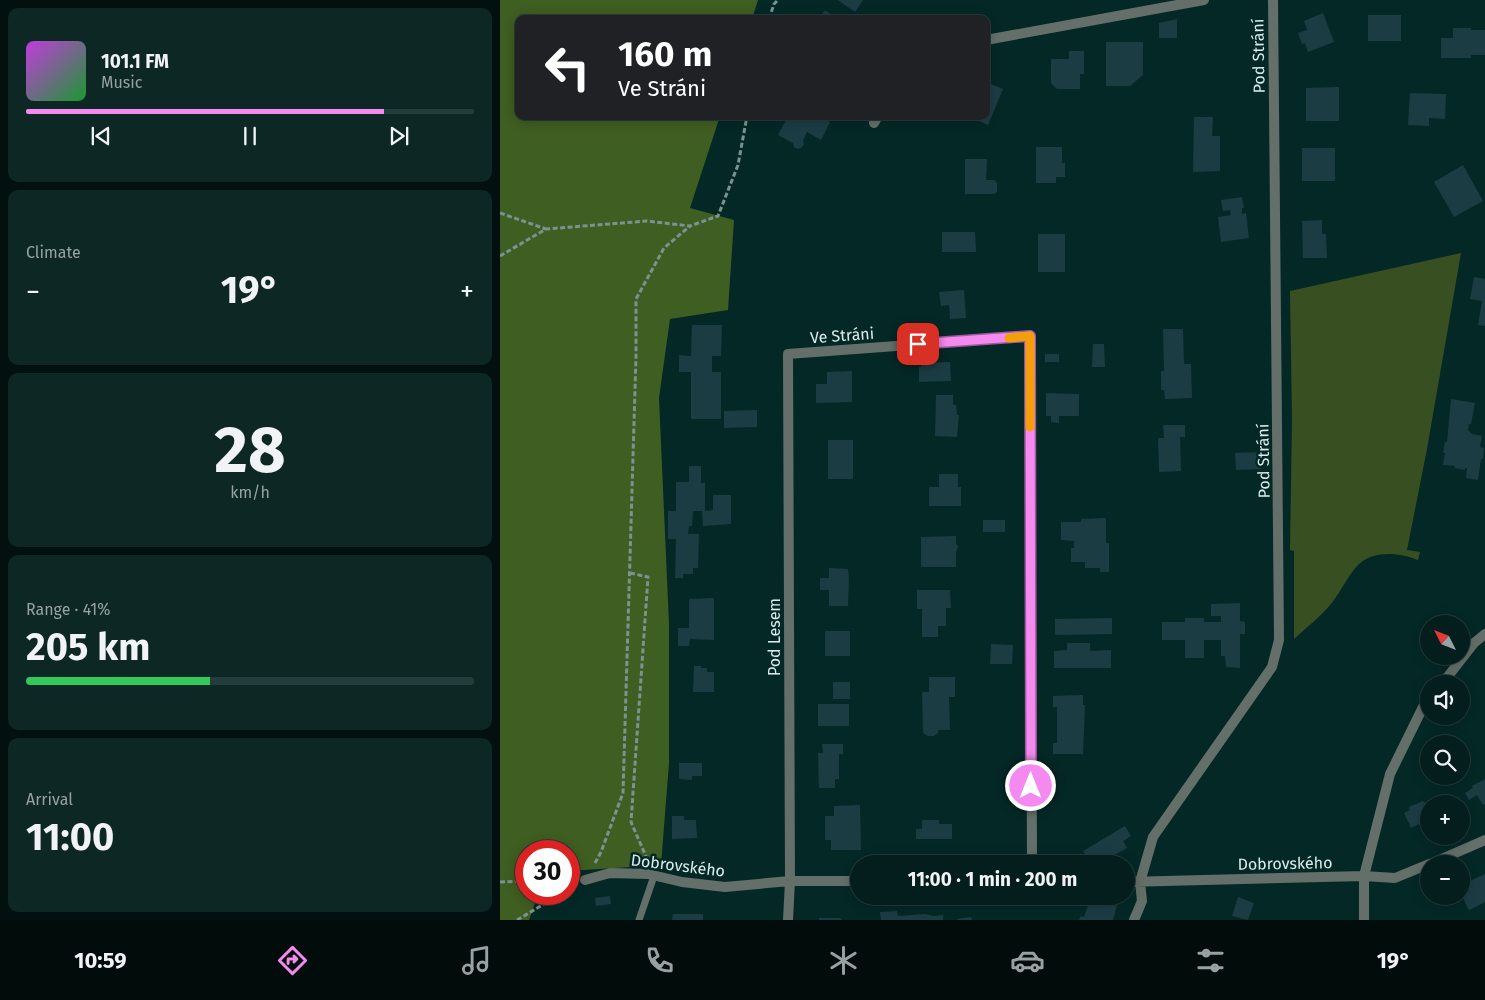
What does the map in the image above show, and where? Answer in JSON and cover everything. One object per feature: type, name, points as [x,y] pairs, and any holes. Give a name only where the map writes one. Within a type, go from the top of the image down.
[{"type":"street","points":[[990,39],[1204,0]]},
{"type":"street","name":"Pod Strání","points":[[1140,882],[1153,837],[1272,667],[1280,640],[1273,0]]},
{"type":"street","name":"Ve Stráni","points":[[788,354],[1030,336],[1032,855]]},
{"type":"street","name":"Pod Lesem","points":[[788,354],[790,881],[788,920]]},
{"type":"street","points":[[1449,675],[1474,643],[1485,634]]},
{"type":"street","points":[[1364,920],[1364,876],[1390,774],[1420,713]]},
{"type":"street","name":"Dobrovského","points":[[1450,855],[1485,840]]},
{"type":"street","name":"Dobrovského","points":[[1135,882],[1364,876],[1395,878],[1420,868]]},
{"type":"street","name":"Dobrovského","points":[[584,880],[610,874],[654,876],[682,882],[725,887],[790,881],[850,881]]},
{"type":"street","points":[[1134,920],[1142,901],[1140,882]]},
{"type":"lane","points":[[639,920],[654,876]]},
{"type":"path","points":[[770,15],[774,4],[778,0]]},
{"type":"path","points":[[584,880],[601,852],[623,793],[636,299],[664,248],[690,226],[718,216],[738,165],[746,120]]},
{"type":"path","points":[[500,213],[546,229],[647,221],[690,226]]},
{"type":"path","points":[[500,256],[546,229]]},
{"type":"path","points":[[630,573],[648,577],[631,822],[654,876]]},
{"type":"path","points":[[500,882],[515,881]]},
{"type":"path","points":[[517,920],[542,905]]},
{"type":"green space","points":[[500,0],[758,0],[753,15],[515,15],[515,120],[719,120],[690,208],[734,220],[728,310],[670,319],[659,398],[669,624],[669,763],[661,865],[580,870],[580,840],[515,840],[515,905],[534,905],[529,920],[500,920]]},
{"type":"green space","points":[[1461,253],[1427,449],[1407,550],[1420,552],[1418,560],[1396,554],[1388,554],[1372,556],[1365,560],[1359,564],[1326,609],[1294,639],[1294,551],[1290,550],[1292,419],[1290,291]]},
{"type":"building","points":[[838,0],[863,0],[855,12]]},
{"type":"building","points":[[825,10],[832,15],[822,15]]},
{"type":"building","points":[[1323,13],[1334,42],[1308,52],[1305,43],[1302,44],[1298,33],[1307,30],[1304,21]]},
{"type":"building","points":[[1368,15],[1401,15],[1401,41],[1368,41]]},
{"type":"building","points":[[1177,19],[1177,38],[1159,38],[1159,23]]},
{"type":"building","points":[[1453,28],[1485,30],[1485,55],[1471,55],[1471,58],[1441,58],[1441,38],[1453,38]]},
{"type":"building","points":[[1106,42],[1143,42],[1143,75],[1130,86],[1106,86]]},
{"type":"building","points":[[1069,51],[1084,51],[1084,74],[1080,74],[1080,89],[1057,89],[1051,83],[1051,59],[1069,59]]},
{"type":"building","points":[[990,84],[1003,89],[988,125],[977,120],[990,120]]},
{"type":"building","points":[[1339,87],[1339,121],[1306,121],[1306,88]]},
{"type":"building","points":[[1410,93],[1446,94],[1445,119],[1429,118],[1429,126],[1408,125]]},
{"type":"building","points":[[1194,117],[1213,117],[1212,136],[1220,136],[1220,171],[1193,172]]},
{"type":"building","points":[[786,120],[826,120],[830,122],[821,140],[807,132],[803,140],[804,144],[798,149],[794,147],[793,143],[778,135]]},
{"type":"building","points":[[1036,147],[1062,147],[1062,163],[1065,163],[1065,177],[1056,177],[1056,183],[1036,183]]},
{"type":"building","points":[[1302,148],[1335,148],[1335,181],[1302,181]]},
{"type":"building","points":[[965,159],[987,159],[986,180],[994,180],[997,183],[997,192],[994,194],[965,194]]},
{"type":"building","points":[[1463,165],[1483,201],[1454,217],[1434,182]]},
{"type":"building","points":[[1242,197],[1244,208],[1242,208],[1242,214],[1246,213],[1249,238],[1221,242],[1218,217],[1231,215],[1230,210],[1223,211],[1221,200]]},
{"type":"building","points":[[1322,220],[1322,234],[1326,234],[1327,258],[1303,258],[1302,221]]},
{"type":"building","points":[[942,232],[975,232],[976,252],[942,252]]},
{"type":"building","points":[[1038,234],[1065,234],[1065,272],[1038,272]]},
{"type":"building","points":[[1474,277],[1485,279],[1485,326],[1478,325],[1482,301],[1470,299]]},
{"type":"building","points":[[964,290],[966,318],[950,319],[949,305],[941,306],[939,292]]},
{"type":"building","points":[[692,325],[722,325],[721,356],[712,356],[712,372],[721,372],[721,419],[691,419],[691,372],[679,372],[679,355],[691,356]]},
{"type":"building","points":[[1163,329],[1183,329],[1184,364],[1191,364],[1192,398],[1165,399],[1164,390],[1161,390],[1161,371],[1164,371]]},
{"type":"building","points":[[1093,344],[1104,344],[1105,367],[1092,367]]},
{"type":"building","points":[[1045,354],[1059,354],[1059,362],[1045,362]]},
{"type":"building","points":[[950,362],[951,381],[919,382],[919,367],[921,367],[921,363]]},
{"type":"building","points":[[852,371],[852,402],[816,403],[816,384],[827,384],[827,372]]},
{"type":"building","points":[[1046,393],[1079,394],[1079,416],[1059,416],[1059,423],[1051,422],[1051,416],[1046,416]]},
{"type":"building","points":[[936,395],[953,395],[953,405],[956,405],[957,415],[959,415],[957,437],[935,436]]},
{"type":"building","points":[[1451,399],[1475,403],[1468,430],[1472,434],[1482,436],[1480,447],[1484,448],[1483,459],[1481,459],[1478,480],[1466,478],[1467,468],[1465,470],[1454,468],[1455,466],[1443,465]]},
{"type":"building","points":[[757,410],[757,427],[724,428],[724,411]]},
{"type":"building","points":[[1163,425],[1185,425],[1185,437],[1180,437],[1181,471],[1159,472],[1158,438],[1164,438]]},
{"type":"building","points":[[828,440],[853,440],[853,479],[828,479]]},
{"type":"building","points":[[1261,452],[1261,469],[1236,470],[1235,453]]},
{"type":"building","points":[[689,466],[701,466],[701,483],[705,483],[705,511],[713,510],[713,495],[731,495],[731,524],[703,526],[702,511],[693,511],[692,526],[689,526],[688,534],[699,534],[698,568],[693,568],[693,574],[683,574],[683,578],[675,578],[676,539],[668,539],[668,511],[676,511],[676,482],[689,482]]},
{"type":"building","points":[[939,474],[958,474],[958,487],[961,487],[961,506],[929,506],[929,487],[939,487]]},
{"type":"building","points":[[1106,518],[1106,543],[1109,543],[1109,572],[1100,572],[1100,568],[1085,568],[1085,562],[1071,562],[1071,548],[1074,548],[1074,541],[1061,540],[1061,522],[1081,522],[1081,519]]},
{"type":"building","points":[[983,520],[1005,520],[1005,532],[983,532]]},
{"type":"building","points":[[956,536],[956,544],[958,546],[956,567],[921,567],[921,537]]},
{"type":"building","points":[[829,568],[848,569],[848,606],[829,606],[829,590],[820,590],[820,578],[829,578]]},
{"type":"building","points":[[917,590],[950,590],[951,608],[946,608],[946,626],[938,626],[938,637],[922,637],[922,609],[917,609]]},
{"type":"building","points":[[714,598],[714,640],[690,639],[689,646],[678,646],[678,628],[689,628],[689,599]]},
{"type":"building","points":[[1240,603],[1240,621],[1245,622],[1245,634],[1240,634],[1240,668],[1226,667],[1225,656],[1221,656],[1221,640],[1204,640],[1204,658],[1185,658],[1185,640],[1162,640],[1162,622],[1185,622],[1185,618],[1204,618],[1204,622],[1221,622],[1221,616],[1211,616],[1211,604]]},
{"type":"building","points":[[1112,618],[1112,634],[1055,635],[1055,619]]},
{"type":"building","points":[[825,631],[850,631],[850,656],[825,656]]},
{"type":"building","points":[[1067,643],[1090,643],[1090,651],[1111,650],[1111,668],[1054,668],[1054,651],[1067,650]]},
{"type":"building","points":[[991,644],[1013,645],[1012,664],[990,664]]},
{"type":"building","points":[[694,666],[707,668],[707,672],[714,672],[714,692],[693,692]]},
{"type":"building","points":[[929,677],[955,677],[955,697],[949,697],[950,730],[938,730],[938,733],[934,736],[928,736],[923,733],[922,692],[929,692]]},
{"type":"building","points":[[833,682],[850,682],[850,699],[833,699]]},
{"type":"building","points":[[1083,695],[1083,705],[1085,705],[1083,754],[1053,754],[1053,743],[1057,743],[1057,707],[1053,707],[1053,696]]},
{"type":"building","points":[[818,704],[849,704],[849,726],[818,726]]},
{"type":"building","points":[[822,744],[843,744],[843,754],[839,754],[839,779],[835,779],[835,788],[819,788],[818,753],[823,753]]},
{"type":"building","points":[[679,763],[702,763],[702,776],[692,776],[692,780],[679,779]]},
{"type":"building","points":[[1485,779],[1485,804],[1483,805],[1477,795],[1470,799],[1470,795],[1466,795],[1465,793],[1473,788],[1472,786]]},
{"type":"building","points":[[1420,802],[1420,824],[1411,828],[1404,813],[1410,810],[1409,807]]},
{"type":"building","points":[[860,805],[861,850],[831,850],[831,840],[825,840],[825,816],[834,816],[834,806]]},
{"type":"building","points":[[672,816],[684,816],[684,820],[696,820],[697,838],[672,839]]},
{"type":"building","points":[[922,820],[939,820],[939,824],[952,824],[952,839],[916,839],[916,829],[922,829]]},
{"type":"building","points":[[1125,826],[1131,836],[1123,841],[1127,848],[1114,855],[1085,855],[1083,851]]},
{"type":"building","points":[[1485,874],[1485,902],[1469,910],[1466,905],[1470,905],[1470,881]]},
{"type":"building","points":[[610,896],[611,904],[596,906],[595,898]]},
{"type":"building","points":[[1238,897],[1254,903],[1248,920],[1232,916]]},
{"type":"building","points":[[1088,905],[1117,906],[1113,920],[1079,920],[1081,916],[1084,917]]},
{"type":"building","points":[[897,911],[898,916],[943,915],[943,920],[881,920],[880,912]]},
{"type":"building","points":[[673,914],[703,914],[703,920],[672,920]]},
{"type":"building","points":[[971,917],[972,920],[957,920],[957,919]]},
{"type":"building","points":[[819,918],[840,918],[842,920],[819,920]]},
{"type":"slow traffic","points":[[1009,338],[1030,336],[1030,427]]},
{"type":"route","points":[[918,344],[1030,336],[1031,786]]}]
